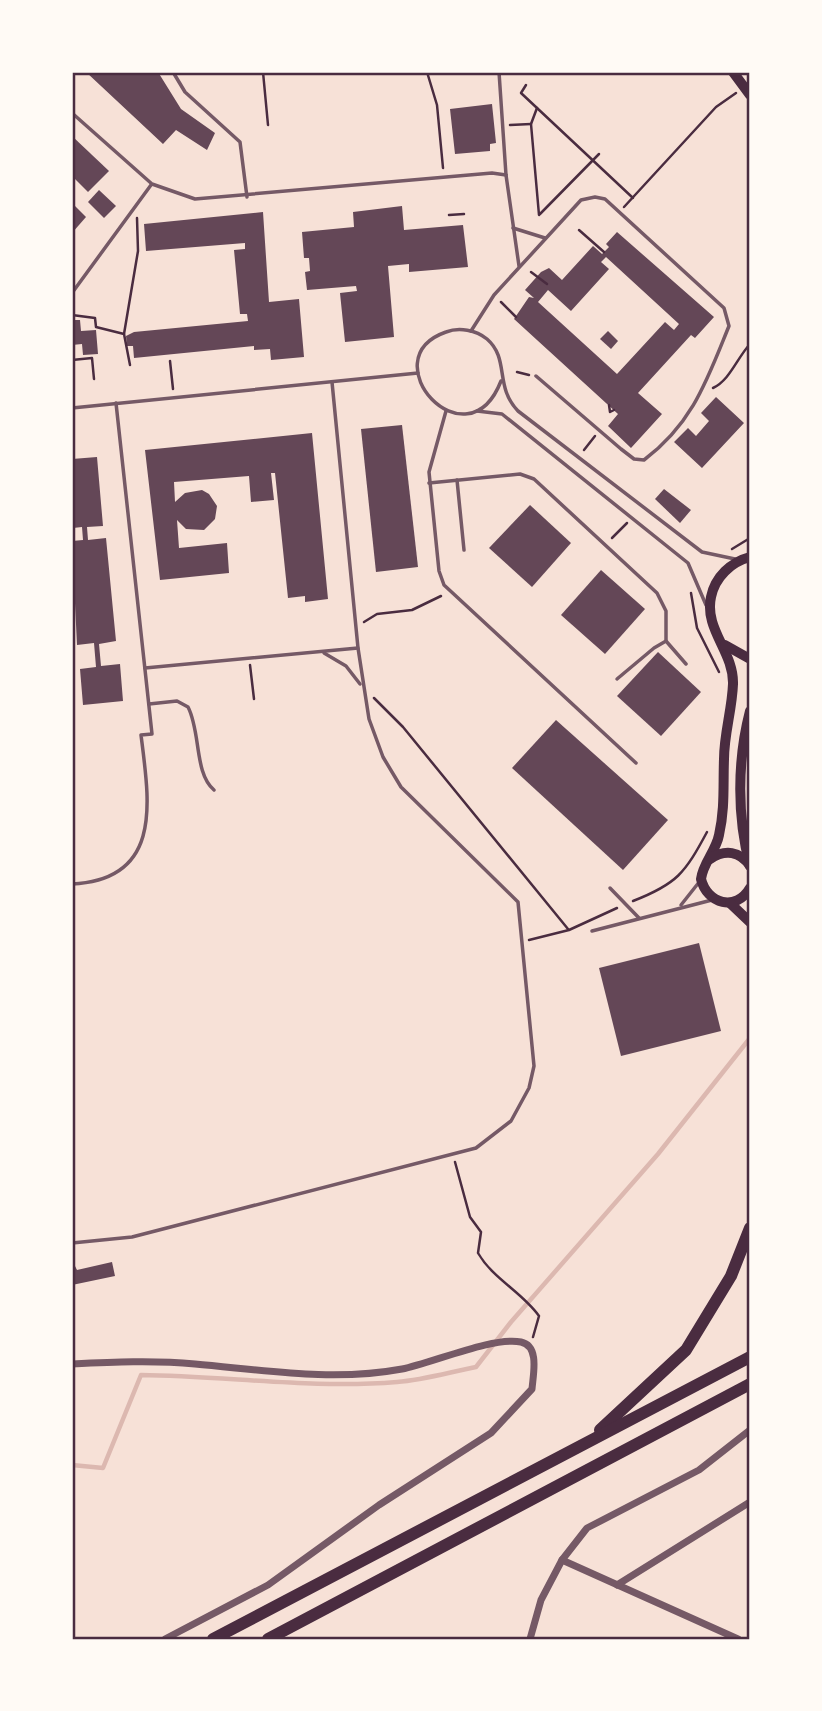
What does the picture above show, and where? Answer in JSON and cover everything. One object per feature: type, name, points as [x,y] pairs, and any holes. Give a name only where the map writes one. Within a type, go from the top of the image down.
[{"type":"highway","points":[[588,1441],[686,1350],[732,1276],[750,1228]]},
{"type":"highway","points":[[213,1639],[750,1357]]},
{"type":"highway","points":[[268,1639],[750,1384]]},
{"type":"highway","points":[[724,1400],[750,1392]]},
{"type":"main road","points":[[733,72],[745,93]]},
{"type":"main road","points":[[747,558],[728,568],[716,583],[710,600],[711,621],[730,663],[733,684],[724,759],[723,816],[701,879],[703,888],[714,900],[730,903],[750,922]]},
{"type":"main road","points":[[720,640],[736,654],[750,659]]},
{"type":"main road","points":[[750,711],[743,756],[740,830],[750,866]]},
{"type":"main road","points":[[710,859],[730,852],[738,855],[750,866]]},
{"type":"main road","points":[[730,903],[744,897],[750,888]]},
{"type":"street","points":[[72,1364],[192,1363],[342,1376],[401,1369],[498,1344],[525,1344],[534,1356],[532,1389],[491,1433],[379,1505],[268,1585],[165,1639]]},
{"type":"street","points":[[530,1639],[541,1600],[562,1560],[587,1528],[699,1470],[750,1430]]},
{"type":"street","points":[[617,1585],[750,1502]]},
{"type":"street","points":[[562,1560],[738,1639]]},
{"type":"lane","points":[[173,72],[185,92],[240,142],[247,197]]},
{"type":"lane","points":[[499,72],[506,175],[519,267]]},
{"type":"lane","points":[[72,113],[152,184],[195,199],[506,175]]},
{"type":"lane","points":[[72,293],[152,184]]},
{"type":"lane","points":[[471,331],[494,295],[581,200],[589,197],[606,199],[724,308],[729,326],[692,411],[661,447],[644,460],[634,459],[536,376]]},
{"type":"lane","points":[[513,228],[545,238]]},
{"type":"lane","points":[[711,621],[698,582],[688,563],[502,414],[446,411],[427,397],[418,373],[425,348],[447,331],[471,331],[487,339],[497,352],[502,366],[501,381],[508,400],[519,411],[702,552],[728,560],[747,558]]},
{"type":"lane","points":[[72,408],[418,373]]},
{"type":"lane","points":[[475,411],[488,403],[501,381]]},
{"type":"lane","points":[[72,1243],[132,1237],[476,1148],[495,1136],[511,1121],[529,1088],[534,1045],[518,902],[401,787],[373,732],[362,686],[332,382]]},
{"type":"lane","points":[[72,884],[107,876],[128,863],[139,848],[147,827],[149,805],[141,736],[152,734],[140,645],[116,403]]},
{"type":"lane","points":[[446,411],[429,462],[429,483],[444,585],[636,763]]},
{"type":"lane","points":[[429,483],[520,474],[534,479],[657,593],[666,611],[666,641],[685,664]]},
{"type":"lane","points":[[457,480],[464,550]]},
{"type":"lane","points":[[617,679],[666,641]]},
{"type":"lane","points":[[145,668],[358,648]]},
{"type":"lane","points":[[323,651],[346,666],[362,686]]},
{"type":"lane","points":[[149,704],[177,701],[188,707],[199,740],[203,774],[215,790]]},
{"type":"lane","points":[[681,906],[701,879]]},
{"type":"lane","points":[[610,888],[639,918]]},
{"type":"lane","points":[[592,931],[681,906],[714,900]]},
{"type":"path","points":[[262,72],[268,125]]},
{"type":"path","points":[[427,72],[438,105],[444,178]]},
{"type":"path","points":[[526,85],[521,93],[633,198]]},
{"type":"path","points":[[620,212],[716,107],[745,93]]},
{"type":"path","points":[[537,108],[531,124],[539,215],[598,154]]},
{"type":"path","points":[[509,125],[531,124]]},
{"type":"path","points":[[449,215],[464,214]]},
{"type":"path","points":[[130,365],[124,334],[138,251],[137,218]]},
{"type":"path","points":[[579,230],[604,252]]},
{"type":"path","points":[[531,272],[547,284]]},
{"type":"path","points":[[501,302],[516,317]]},
{"type":"path","points":[[72,315],[95,318],[96,327],[124,334]]},
{"type":"path","points":[[723,383],[736,359],[750,344]]},
{"type":"path","points":[[72,360],[92,358],[94,379]]},
{"type":"path","points":[[170,361],[172,381]]},
{"type":"path","points":[[517,372],[536,376]]},
{"type":"path","points":[[609,405],[610,412],[614,410]]},
{"type":"path","points":[[584,450],[599,431]]},
{"type":"path","points":[[607,544],[631,518]]},
{"type":"path","points":[[723,550],[740,547],[750,538]]},
{"type":"path","points":[[364,622],[377,614],[412,610],[441,596]]},
{"type":"path","points":[[249,658],[254,699]]},
{"type":"path","points":[[362,686],[403,727],[569,930]]},
{"type":"path","points":[[522,942],[569,930],[664,889],[684,871],[707,833],[708,821]]},
{"type":"path","points":[[453,1154],[470,1217],[481,1232],[478,1254],[527,1299],[539,1316],[533,1336],[525,1344]]},
{"type":"building","points":[[86,72],[158,72],[181,109],[215,133],[207,150],[176,130],[163,144]]},
{"type":"building","points":[[492,104],[496,143],[490,144],[490,151],[455,154],[450,109]]},
{"type":"building","points":[[72,136],[109,171],[88,192],[72,176]]},
{"type":"building","points":[[99,190],[116,206],[104,218],[88,202]]},
{"type":"building","points":[[72,203],[86,217],[72,233]]},
{"type":"building","points":[[402,206],[404,230],[463,225],[468,267],[409,272],[409,264],[388,266],[394,337],[345,342],[340,293],[357,291],[356,286],[307,290],[305,272],[310,271],[309,258],[304,258],[302,232],[354,227],[353,212]]},
{"type":"building","points":[[263,212],[269,302],[299,299],[304,357],[271,360],[270,349],[254,350],[254,346],[134,358],[133,346],[127,346],[126,336],[134,332],[248,321],[247,314],[240,314],[234,250],[245,249],[245,243],[146,251],[144,224]]},
{"type":"building","points":[[617,232],[714,317],[695,338],[691,335],[638,393],[662,414],[631,448],[608,426],[618,414],[514,319],[529,297],[534,298],[525,290],[541,272],[549,268],[562,280],[593,246],[602,254],[609,247],[606,244]],"holes":[[[606,257],[679,324],[674,330],[665,322],[617,374],[538,302],[548,290],[571,311],[609,269],[601,262]]]},
{"type":"building","points":[[72,320],[80,320],[81,331],[96,330],[98,354],[83,355],[82,344],[72,345]]},
{"type":"building","points":[[608,331],[618,341],[611,349],[600,339]]},
{"type":"building","points":[[716,397],[744,423],[702,468],[674,442],[688,428],[696,436],[709,421],[701,413]]},
{"type":"building","points":[[402,425],[418,567],[376,572],[361,429]]},
{"type":"building","points":[[312,433],[328,599],[305,602],[305,596],[288,598],[275,473],[271,473],[274,500],[251,502],[249,476],[174,482],[175,502],[185,493],[202,490],[209,494],[217,506],[215,519],[204,530],[186,529],[177,520],[179,548],[227,543],[229,573],[160,580],[145,450]]},
{"type":"building","points":[[97,457],[103,526],[87,527],[88,540],[106,538],[116,641],[99,644],[101,666],[120,664],[123,701],[83,705],[80,669],[96,667],[94,643],[77,645],[72,541],[83,540],[82,527],[73,528],[72,459]]},
{"type":"building","points":[[664,489],[691,510],[680,523],[655,499]]},
{"type":"building","points":[[530,505],[571,543],[532,587],[489,548]]},
{"type":"building","points":[[601,570],[645,609],[605,654],[561,615]]},
{"type":"building","points":[[658,652],[701,692],[661,736],[617,696]]},
{"type":"building","points":[[556,720],[668,820],[623,870],[512,768]]},
{"type":"building","points":[[699,943],[721,1031],[621,1056],[599,968]]},
{"type":"building","points":[[72,1260],[77,1270],[112,1262],[115,1276],[72,1285]]},
{"type":"waterway","points":[[72,1465],[103,1468],[141,1375],[365,1384],[417,1380],[476,1367],[511,1322],[658,1154],[750,1038]]}]
